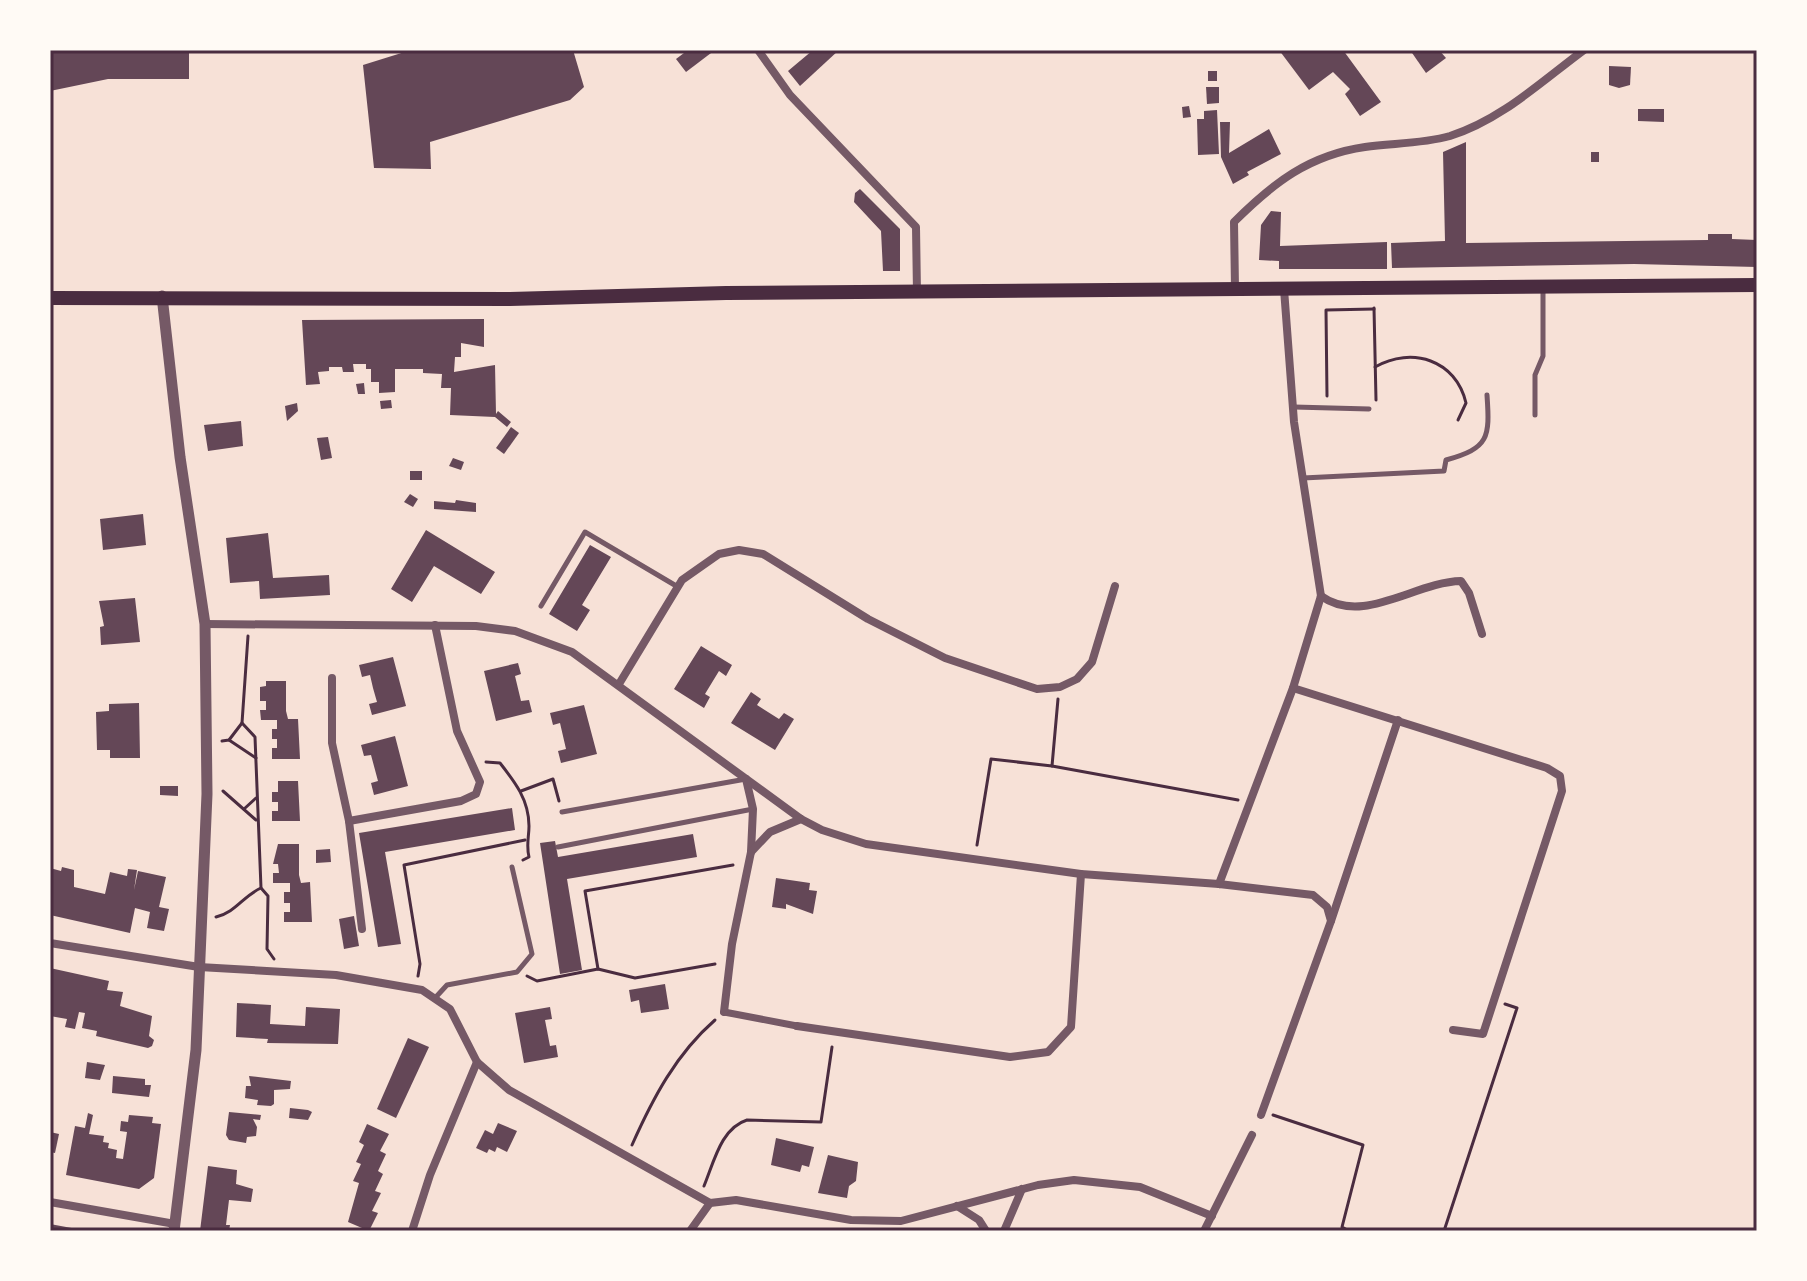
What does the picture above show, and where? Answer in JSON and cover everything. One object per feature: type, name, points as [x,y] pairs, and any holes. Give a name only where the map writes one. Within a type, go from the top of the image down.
[{"type":"main road","points":[[50,298],[510,299],[1235,288],[1757,285]]},
{"type":"street","points":[[1235,288],[1234,222],[1276,185],[1315,158],[1365,147],[1439,138],[1488,120],[1584,50]]},
{"type":"street","points":[[764,52],[790,95],[916,227],[917,293]]},
{"type":"street","points":[[1219,884],[1293,688],[1321,596],[1293,407],[1284,289]]},
{"type":"street","points":[[50,1202],[175,1228],[196,1050],[206,780],[205,624],[180,457],[162,296]]},
{"type":"street","points":[[619,684],[678,587],[698,566],[719,554],[739,550],[763,554],[868,619],[945,658],[1037,689],[1060,687],[1077,679],[1092,662],[1115,586]]},
{"type":"street","points":[[1321,596],[1336,607],[1356,608],[1441,581],[1461,581],[1469,593],[1482,634]]},
{"type":"street","points":[[205,624],[435,625],[515,631],[572,652],[801,819],[866,844],[1081,874],[1219,884],[1313,895],[1327,907],[1331,921]]},
{"type":"street","points":[[349,821],[461,801],[476,794],[480,782],[457,731],[435,625]]},
{"type":"street","points":[[332,678],[332,743],[349,821],[362,929]]},
{"type":"street","points":[[1293,688],[1547,768],[1560,776],[1562,791],[1483,1034],[1453,1030]]},
{"type":"street","points":[[1262,1113],[1331,921],[1398,720]]},
{"type":"street","points":[[746,779],[753,809],[751,852],[730,961],[724,1012],[797,1026],[1010,1057],[1048,1052],[1071,1027],[1081,874]]},
{"type":"street","points":[[751,852],[770,832],[801,819]]},
{"type":"street","points":[[50,943],[199,967],[336,975],[415,988],[450,1009],[477,1062],[509,1090],[710,1203],[736,1200],[851,1220],[901,1221],[1022,1189],[1074,1180],[1140,1187],[1212,1216]]},
{"type":"street","points":[[412,1231],[430,1175],[477,1062]]},
{"type":"street","points":[[1204,1231],[1252,1135]]},
{"type":"street","points":[[1004,1231],[1022,1189]]},
{"type":"street","points":[[690,1231],[710,1203]]},
{"type":"street","points":[[957,1206],[979,1220],[986,1231]]},
{"type":"lane","points":[[1535,415],[1535,375],[1543,356],[1543,286]]},
{"type":"lane","points":[[1303,478],[1444,471],[1446,460],[1477,450],[1485,440],[1489,424],[1487,395]]},
{"type":"lane","points":[[1293,407],[1369,409]]},
{"type":"lane","points":[[541,606],[585,532],[678,587]]},
{"type":"lane","points":[[562,812],[746,779]]},
{"type":"lane","points":[[558,847],[753,809]]},
{"type":"lane","points":[[434,998],[447,985],[517,972],[532,954],[512,867]]},
{"type":"path","points":[[1369,409],[1376,401],[1373,288]]},
{"type":"path","points":[[1327,408],[1326,310],[1374,309]]},
{"type":"path","points":[[1375,367],[1390,358],[1421,356],[1450,371],[1463,389],[1466,403],[1458,420]]},
{"type":"path","points":[[229,740],[242,723],[248,624]]},
{"type":"path","points":[[1052,766],[1060,687]]},
{"type":"path","points":[[242,723],[255,737],[261,888],[268,896],[267,949],[282,972]]},
{"type":"path","points":[[206,743],[229,740],[256,758]]},
{"type":"path","points":[[974,860],[991,759],[1052,766],[1250,802]]},
{"type":"path","points":[[470,762],[500,763],[521,791],[529,827],[525,840],[529,857],[512,867]]},
{"type":"path","points":[[521,791],[553,779],[562,812]]},
{"type":"path","points":[[206,780],[258,822]]},
{"type":"path","points":[[244,809],[257,797]]},
{"type":"path","points":[[415,988],[420,964],[404,865],[525,840]]},
{"type":"path","points":[[598,969],[585,891],[749,863]]},
{"type":"path","points":[[201,921],[233,913],[261,888]]},
{"type":"path","points":[[517,972],[537,981],[598,969],[635,978],[730,961]]},
{"type":"path","points":[[1444,1231],[1517,1008],[1494,1000]]},
{"type":"path","points":[[627,1156],[654,1095],[695,1037],[724,1012]]},
{"type":"path","points":[[699,1196],[727,1132],[736,1123],[747,1120],[821,1122],[834,1031]]},
{"type":"path","points":[[1262,1113],[1363,1145],[1342,1227],[1349,1231]]},
{"type":"building","points":[[50,50],[189,50],[189,79],[108,79],[50,91]]},
{"type":"building","points":[[411,50],[573,50],[584,87],[570,100],[430,142],[431,169],[374,168],[363,65]]},
{"type":"building","points":[[688,50],[715,50],[686,72],[676,59]]},
{"type":"building","points":[[813,50],[839,50],[800,86],[788,71]]},
{"type":"building","points":[[1279,50],[1343,50],[1381,102],[1360,116],[1345,94],[1350,89],[1333,72],[1309,90]]},
{"type":"building","points":[[1410,50],[1439,50],[1446,58],[1426,73]]},
{"type":"building","points":[[1609,66],[1631,67],[1630,85],[1619,88],[1609,85]]},
{"type":"building","points":[[1208,71],[1217,71],[1217,81],[1208,81]]},
{"type":"building","points":[[1206,87],[1219,87],[1219,103],[1207,104]]},
{"type":"building","points":[[1189,106],[1191,117],[1183,118],[1182,107]]},
{"type":"building","points":[[1638,109],[1664,109],[1664,122],[1638,121]]},
{"type":"building","points":[[1217,110],[1219,154],[1198,155],[1197,119],[1204,119],[1204,111]]},
{"type":"building","points":[[1220,122],[1230,122],[1229,153],[1269,129],[1281,154],[1247,172],[1249,175],[1233,184],[1221,157]]},
{"type":"building","points":[[1466,142],[1466,243],[1708,240],[1708,234],[1732,234],[1732,239],[1757,240],[1757,267],[1634,264],[1392,268],[1391,243],[1445,241],[1443,152]]},
{"type":"building","points":[[1591,152],[1599,152],[1599,162],[1591,162]]},
{"type":"building","points":[[860,189],[900,229],[900,271],[883,271],[881,231],[854,202],[855,193]]},
{"type":"building","points":[[1271,211],[1281,212],[1280,246],[1387,242],[1387,269],[1279,269],[1279,261],[1259,260],[1261,225]]},
{"type":"building","points":[[484,319],[484,347],[461,343],[461,357],[455,357],[454,372],[495,365],[496,414],[498,411],[511,422],[507,427],[495,417],[450,415],[451,388],[441,388],[442,374],[423,373],[423,369],[395,369],[395,392],[379,393],[379,382],[371,382],[371,369],[366,369],[366,364],[353,364],[354,372],[343,372],[342,367],[329,367],[329,371],[318,372],[320,384],[306,385],[302,320]]},
{"type":"building","points":[[364,383],[365,394],[358,394],[356,384]]},
{"type":"building","points":[[391,400],[392,408],[381,409],[380,401]]},
{"type":"building","points":[[297,403],[298,411],[287,421],[285,406]]},
{"type":"building","points":[[241,421],[243,446],[208,451],[204,425]]},
{"type":"building","points":[[511,427],[519,433],[504,454],[496,448]]},
{"type":"building","points":[[328,437],[332,458],[321,460],[317,438]]},
{"type":"building","points":[[453,458],[464,462],[461,470],[449,466]]},
{"type":"building","points":[[410,471],[422,471],[422,480],[410,480]]},
{"type":"building","points":[[410,494],[418,499],[413,507],[404,502]]},
{"type":"building","points":[[456,500],[476,503],[476,512],[434,509],[434,501],[455,503]]},
{"type":"building","points":[[143,514],[146,545],[103,550],[100,519]]},
{"type":"building","points":[[426,530],[495,572],[481,594],[434,566],[412,602],[391,589]]},
{"type":"building","points":[[268,533],[273,578],[329,575],[330,595],[260,599],[259,581],[230,583],[226,538]]},
{"type":"building","points":[[590,545],[611,557],[582,605],[590,610],[577,631],[549,614]]},
{"type":"building","points":[[135,598],[140,642],[101,645],[100,627],[104,626],[99,601]]},
{"type":"building","points":[[701,646],[732,665],[726,676],[719,671],[705,694],[710,697],[704,708],[674,689]]},
{"type":"building","points":[[393,657],[406,706],[372,715],[369,704],[377,702],[370,675],[362,677],[359,665]]},
{"type":"building","points":[[518,663],[521,674],[515,676],[521,701],[529,700],[532,712],[496,721],[484,671]]},
{"type":"building","points":[[266,681],[286,681],[286,711],[288,719],[298,719],[300,759],[272,759],[272,748],[277,748],[277,739],[272,739],[272,729],[277,729],[277,720],[261,720],[260,710],[266,710],[266,701],[260,701],[260,687],[266,686]]},
{"type":"building","points":[[751,692],[761,699],[757,705],[779,719],[784,713],[794,719],[775,750],[731,723]]},
{"type":"building","points":[[139,703],[140,758],[110,758],[110,750],[97,750],[96,712],[109,711],[109,704]]},
{"type":"building","points":[[584,705],[597,754],[561,763],[558,751],[566,749],[560,723],[553,725],[550,713]]},
{"type":"building","points":[[395,736],[408,786],[374,795],[371,783],[378,781],[371,755],[364,756],[361,745]]},
{"type":"building","points":[[278,781],[298,781],[300,821],[272,821],[272,811],[278,811],[278,802],[272,802],[272,792],[278,792]]},
{"type":"building","points":[[160,786],[178,786],[178,796],[160,795]]},
{"type":"building","points":[[512,808],[515,830],[385,852],[401,944],[378,947],[359,833]]},
{"type":"building","points":[[693,834],[697,857],[567,879],[582,970],[560,974],[540,843],[555,841],[558,857]]},
{"type":"building","points":[[278,844],[299,844],[299,875],[301,883],[310,882],[312,922],[284,922],[284,912],[290,912],[290,903],[284,903],[284,892],[290,892],[290,883],[273,883],[273,873],[279,873],[278,864],[273,864]]},
{"type":"building","points":[[330,849],[331,862],[316,863],[316,850]]},
{"type":"building","points":[[62,867],[74,870],[74,887],[105,894],[110,872],[127,876],[128,869],[137,870],[134,890],[138,871],[166,877],[159,907],[169,909],[164,931],[147,928],[150,912],[135,908],[130,933],[50,915],[50,868],[61,871]]},
{"type":"building","points":[[776,878],[810,883],[809,890],[817,891],[813,914],[786,904],[786,909],[772,907]]},
{"type":"building","points":[[354,916],[359,946],[344,949],[339,919]]},
{"type":"building","points":[[50,968],[109,981],[107,990],[123,992],[120,1006],[152,1016],[149,1036],[154,1040],[152,1046],[148,1048],[96,1036],[97,1031],[82,1028],[85,1013],[79,1012],[75,1029],[65,1027],[67,1019],[50,1016]]},
{"type":"building","points":[[665,984],[669,1009],[641,1013],[639,1000],[631,1002],[629,990]]},
{"type":"building","points":[[237,1003],[271,1005],[270,1024],[305,1026],[306,1007],[340,1009],[338,1044],[267,1043],[268,1039],[236,1037]]},
{"type":"building","points":[[550,1007],[552,1019],[545,1020],[550,1046],[556,1045],[558,1057],[524,1063],[515,1013]]},
{"type":"building","points":[[408,1038],[429,1047],[396,1118],[377,1109]]},
{"type":"building","points":[[87,1062],[105,1065],[100,1080],[85,1078]]},
{"type":"building","points":[[113,1076],[145,1079],[145,1085],[151,1085],[149,1097],[112,1093]]},
{"type":"building","points":[[249,1076],[291,1081],[290,1089],[274,1090],[274,1104],[271,1106],[257,1105],[258,1100],[245,1098],[246,1086],[251,1086]]},
{"type":"building","points":[[290,1108],[312,1112],[308,1120],[289,1118]]},
{"type":"building","points":[[229,1112],[261,1115],[260,1120],[253,1119],[257,1127],[256,1136],[247,1137],[246,1143],[229,1140],[226,1135]]},
{"type":"building","points":[[88,1113],[93,1115],[89,1134],[104,1136],[103,1142],[109,1143],[108,1148],[117,1150],[116,1158],[123,1159],[127,1132],[120,1131],[121,1121],[128,1122],[129,1115],[153,1117],[152,1123],[161,1124],[154,1178],[139,1189],[66,1175],[75,1126],[85,1128]]},
{"type":"building","points":[[498,1123],[517,1131],[507,1152],[497,1147],[495,1152],[489,1149],[487,1153],[476,1148],[485,1130],[493,1134]]},
{"type":"building","points":[[367,1124],[389,1134],[380,1151],[386,1154],[378,1171],[383,1174],[375,1191],[381,1193],[372,1211],[378,1213],[369,1231],[348,1222],[359,1183],[353,1181],[361,1164],[356,1162],[364,1145],[359,1142]]},
{"type":"building","points":[[50,1132],[59,1134],[55,1153],[50,1152]]},
{"type":"building","points":[[776,1138],[814,1147],[809,1167],[802,1165],[800,1172],[771,1165]]},
{"type":"building","points":[[828,1155],[858,1162],[856,1181],[849,1186],[847,1198],[818,1193]]},
{"type":"building","points":[[208,1166],[237,1170],[236,1184],[253,1189],[251,1202],[229,1200],[226,1225],[230,1225],[229,1231],[200,1231]]},
{"type":"building","points":[[50,1224],[77,1229],[77,1231],[50,1231]]}]
